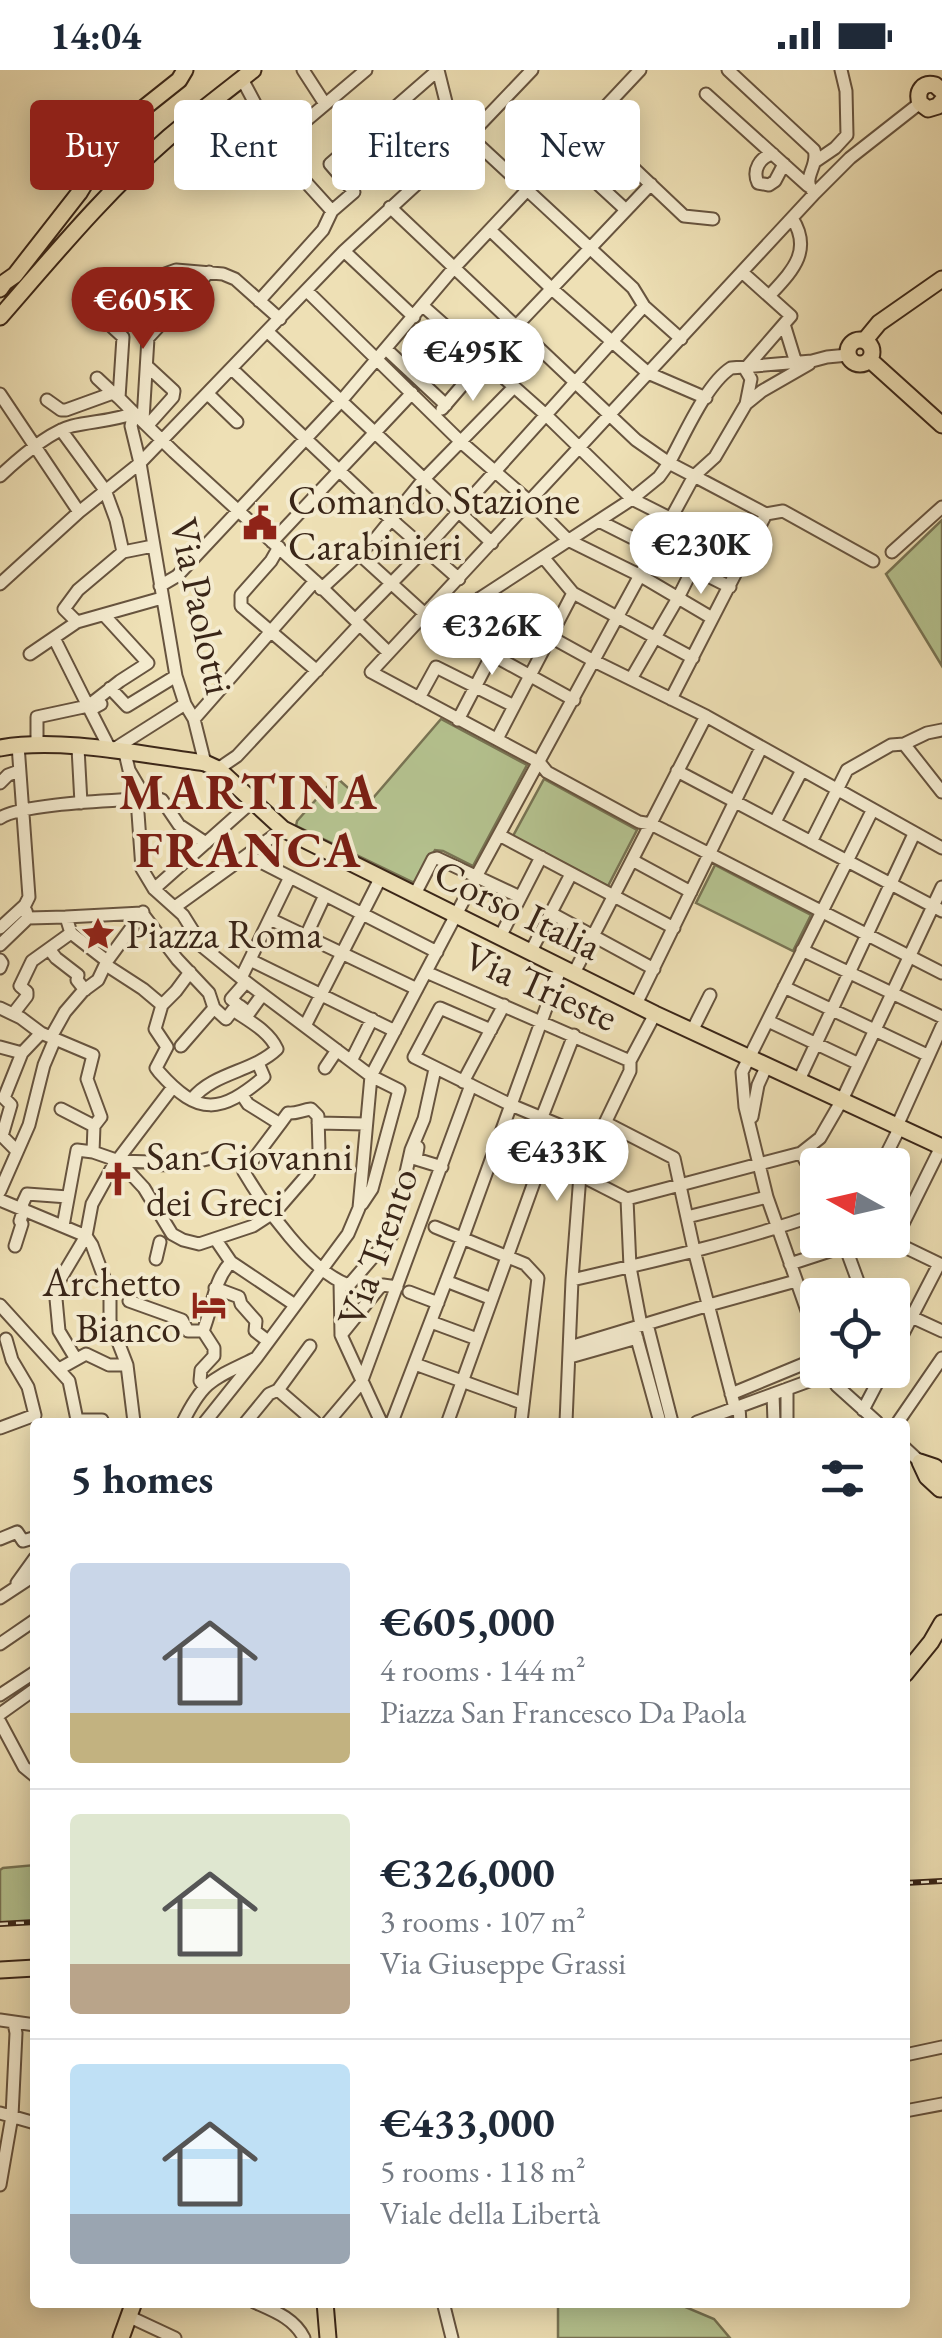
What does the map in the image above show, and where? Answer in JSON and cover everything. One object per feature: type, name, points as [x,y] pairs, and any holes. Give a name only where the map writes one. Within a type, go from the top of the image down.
[{"type":"main road","points":[[0,290],[79,193],[110,142],[135,114],[180,80],[185,70]]},
{"type":"main road","points":[[0,317],[125,178],[248,74]]},
{"type":"main road","points":[[15,275],[16,299]]},
{"type":"main road","points":[[865,340],[878,324],[942,279]]},
{"type":"main road","points":[[865,340],[873,349],[870,360],[856,364],[848,356],[851,344],[865,340]]},
{"type":"main road","points":[[870,360],[942,425]]},
{"type":"main road","points":[[0,748],[37,744],[211,766]]},
{"type":"main road","name":"Corso Italia","points":[[211,766],[284,829],[655,1014],[942,1146]]},
{"type":"main road","points":[[920,1462],[927,1477],[942,1484]]},
{"type":"main road","points":[[910,1668],[940,1635]]},
{"type":"main road","points":[[0,1970],[30,1967]]},
{"type":"main road","points":[[325,2308],[328,2338]]},
{"type":"main road","points":[[121,2338],[132,2310]]},
{"type":"street","points":[[303,70],[326,104]]},
{"type":"street","points":[[312,115],[366,70]]},
{"type":"street","points":[[259,301],[323,230],[332,211],[354,192],[330,164],[438,74],[450,70]]},
{"type":"street","points":[[485,119],[532,70]]},
{"type":"street","points":[[612,100],[640,70]]},
{"type":"street","points":[[728,70],[817,154],[808,180],[812,190]]},
{"type":"street","points":[[816,161],[847,134],[842,70]]},
{"type":"street","points":[[248,74],[259,100]]},
{"type":"street","points":[[438,74],[445,100]]},
{"type":"street","points":[[935,91],[812,190],[792,218],[370,672],[539,762],[547,772],[639,822],[651,824],[942,973]]},
{"type":"street","points":[[706,94],[812,190]]},
{"type":"street","points":[[485,151],[505,170]]},
{"type":"street","points":[[773,154],[767,155],[756,168],[758,183],[769,185],[784,164]]},
{"type":"street","points":[[640,174],[684,216],[713,219]]},
{"type":"street","points":[[436,416],[481,363],[651,184]]},
{"type":"street","points":[[312,189],[332,211]]},
{"type":"street","points":[[3,577],[140,463],[409,190]]},
{"type":"street","points":[[30,654],[77,622],[161,592],[341,401],[453,268],[526,190],[633,288],[644,306],[681,339]]},
{"type":"street","points":[[604,190],[626,210]]},
{"type":"street","points":[[390,207],[636,440],[670,463],[766,514],[783,512],[873,561]]},
{"type":"street","points":[[770,295],[797,266],[801,244],[792,218]]},
{"type":"street","points":[[490,230],[648,374],[706,398]]},
{"type":"street","points":[[344,252],[414,317]]},
{"type":"street","name":"Via Paolotti","points":[[209,272],[176,270],[165,274],[154,288],[146,319],[142,419],[131,426],[176,676],[211,766]]},
{"type":"street","points":[[148,338],[209,272],[234,279],[280,320]]},
{"type":"street","points":[[742,272],[791,316],[745,369]]},
{"type":"street","points":[[307,291],[446,404]]},
{"type":"street","points":[[780,306],[790,295]]},
{"type":"street","points":[[423,306],[481,363],[547,416],[632,499],[745,556]]},
{"type":"street","points":[[211,766],[236,756],[644,306]]},
{"type":"street","points":[[784,324],[796,363]]},
{"type":"street","points":[[110,325],[124,337],[116,396]]},
{"type":"street","points":[[268,332],[492,543]]},
{"type":"street","points":[[382,354],[412,393],[568,540],[712,618]]},
{"type":"street","points":[[445,621],[632,499],[659,477],[722,374],[732,368],[848,356]]},
{"type":"street","points":[[746,404],[812,361]]},
{"type":"street","points":[[0,476],[25,452],[61,430],[121,418],[142,419],[173,397],[174,391],[146,366]]},
{"type":"street","points":[[359,1208],[371,1076],[694,476],[716,457],[746,404],[750,379],[745,369]]},
{"type":"street","points":[[232,370],[458,579]]},
{"type":"street","points":[[97,378],[388,652]]},
{"type":"street","points":[[194,719],[318,585],[359,554],[424,479],[514,387]]},
{"type":"street","points":[[316,671],[242,606],[240,596],[271,561],[276,544],[412,393]]},
{"type":"street","points":[[0,394],[79,512]]},
{"type":"street","points":[[208,394],[238,422]]},
{"type":"street","points":[[46,400],[66,410],[116,396]]},
{"type":"street","points":[[61,430],[104,490],[123,552]]},
{"type":"street","points":[[892,552],[942,507]]},
{"type":"street","points":[[671,698],[766,514]]},
{"type":"street","points":[[599,521],[730,587]]},
{"type":"street","points":[[631,679],[708,538]]},
{"type":"street","points":[[77,622],[64,609],[78,590],[123,552],[153,546]]},
{"type":"street","points":[[359,554],[445,621],[451,632],[574,700]]},
{"type":"street","points":[[542,556],[572,592],[693,658]]},
{"type":"street","points":[[497,740],[572,592]]},
{"type":"street","points":[[480,598],[594,661],[706,716],[942,848]]},
{"type":"street","points":[[37,744],[37,717],[88,706],[148,663],[104,615]]},
{"type":"street","points":[[458,720],[512,616]]},
{"type":"street","points":[[54,638],[88,706]]},
{"type":"street","points":[[419,698],[436,667],[514,706]]},
{"type":"street","points":[[105,692],[127,706],[176,676]]},
{"type":"street","points":[[105,692],[104,702],[90,710],[130,770],[139,795],[142,869],[150,901],[176,959],[209,993],[214,1008],[226,1020],[290,877]]},
{"type":"street","points":[[118,752],[185,704]]},
{"type":"street","points":[[394,1418],[541,1022],[568,970],[593,936],[706,716]]},
{"type":"street","points":[[811,842],[847,770],[891,745],[942,730]]},
{"type":"street","points":[[0,945],[26,912],[28,897],[18,744]]},
{"type":"street","points":[[904,744],[942,792]]},
{"type":"street","points":[[78,748],[81,803]]},
{"type":"street","points":[[636,1004],[761,748]]},
{"type":"street","points":[[775,822],[802,770]]},
{"type":"street","points":[[0,782],[19,771]]},
{"type":"street","points":[[677,772],[938,909]]},
{"type":"street","points":[[0,818],[22,810],[139,795],[162,800],[179,825],[206,843]]},
{"type":"street","points":[[0,1191],[29,1126],[49,1036],[84,990],[94,986],[150,901],[254,800]]},
{"type":"street","points":[[800,1292],[759,1166],[742,1081],[744,1066],[872,811]]},
{"type":"street","points":[[175,907],[284,829]]},
{"type":"street","points":[[799,1080],[914,834]]},
{"type":"street","points":[[499,835],[674,928]]},
{"type":"street","points":[[247,855],[436,952]]},
{"type":"street","points":[[500,936],[541,857]]},
{"type":"street","points":[[415,894],[433,858],[437,858],[520,897]]},
{"type":"street","points":[[632,860],[691,892]]},
{"type":"street","points":[[530,953],[571,874]]},
{"type":"street","points":[[305,1026],[380,877]]},
{"type":"street","points":[[807,1148],[820,1138],[842,1100],[891,992],[938,909],[942,888]]},
{"type":"street","points":[[306,936],[325,895]]},
{"type":"street","points":[[0,928],[5,915],[26,912],[66,917],[150,901],[175,907],[203,947],[243,980],[371,1076],[399,1090],[372,1189],[348,1234],[209,1418]]},
{"type":"street","points":[[552,913],[654,968]]},
{"type":"street","points":[[66,917],[71,932],[162,1004]]},
{"type":"street","points":[[270,919],[417,989]]},
{"type":"street","points":[[13,1014],[27,996],[20,986],[32,961],[71,932]]},
{"type":"street","points":[[49,948],[78,975],[84,990]]},
{"type":"street","points":[[802,950],[942,1017]]},
{"type":"street","points":[[0,960],[0,968]]},
{"type":"street","points":[[250,960],[395,1031]]},
{"type":"street","points":[[190,972],[162,1004],[155,1029],[167,1046],[156,1068],[172,1087],[210,1106],[242,1095],[264,1077],[258,1062]]},
{"type":"street","name":"Via Trieste","points":[[426,972],[630,1061]]},
{"type":"street","points":[[784,988],[925,1054]]},
{"type":"street","points":[[192,1099],[202,1088],[258,1062],[276,1052],[277,1047],[218,990],[209,993]]},
{"type":"street","points":[[234,1005],[248,1013],[262,995]]},
{"type":"street","points":[[692,1031],[710,995]]},
{"type":"street","name":"Via Trento","points":[[331,1418],[361,1383],[403,1290],[467,1083],[504,1005]]},
{"type":"street","points":[[0,1008],[93,1055],[86,1079],[102,1114],[94,1126],[93,1152]]},
{"type":"street","points":[[181,1046],[214,1008]]},
{"type":"street","points":[[491,1030],[440,1008],[414,1057],[583,1136]]},
{"type":"street","points":[[566,1418],[580,1175],[655,1014]]},
{"type":"street","points":[[350,1060],[372,1019]]},
{"type":"street","points":[[768,1021],[859,1064]]},
{"type":"street","points":[[889,1148],[942,1026]]},
{"type":"street","points":[[542,1117],[574,1035]]},
{"type":"street","points":[[17,1151],[2,1136],[12,1105],[3,1093],[22,1053],[49,1036]]},
{"type":"street","points":[[0,1047],[22,1053]]},
{"type":"street","points":[[325,1068],[337,1050]]},
{"type":"street","points":[[752,1132],[753,1106],[767,1065]]},
{"type":"street","points":[[435,1069],[416,1159],[442,1167]]},
{"type":"street","points":[[76,1359],[59,1331],[54,1288],[86,1236],[92,1204],[113,1166],[172,1087]]},
{"type":"street","points":[[242,1095],[248,1104],[280,1124]]},
{"type":"street","points":[[61,1109],[94,1126]]},
{"type":"street","points":[[166,1238],[199,1244],[253,1226],[271,1214],[308,1174],[319,1151],[318,1116],[311,1110],[288,1113],[244,1172],[271,1214],[293,1240],[344,1283]]},
{"type":"street","points":[[379,1418],[340,1335],[344,1283],[392,1235],[411,1150],[424,1119]]},
{"type":"street","points":[[318,1123],[366,1124]]},
{"type":"street","points":[[606,1123],[674,1158],[731,1394],[732,1412],[800,1384]]},
{"type":"street","points":[[449,1418],[554,1124]]},
{"type":"street","points":[[910,1207],[942,1146]]},
{"type":"street","points":[[63,1226],[77,1150],[119,1161],[171,1165],[211,1158]]},
{"type":"street","points":[[580,1175],[626,1199],[800,1153]]},
{"type":"street","points":[[119,1161],[144,1188],[166,1238],[156,1260]]},
{"type":"street","points":[[15,1246],[27,1194],[68,1197]]},
{"type":"street","points":[[687,1217],[767,1196]]},
{"type":"street","points":[[626,1199],[630,1266],[659,1418]]},
{"type":"street","points":[[0,1200],[86,1236],[92,1244],[112,1301],[110,1321],[127,1365],[134,1418]]},
{"type":"street","points":[[398,1212],[422,1221]]},
{"type":"street","points":[[572,1280],[800,1220]]},
{"type":"street","points":[[435,1227],[525,1264],[538,1278],[521,1418]]},
{"type":"street","points":[[216,1240],[231,1262],[294,1305]]},
{"type":"street","points":[[910,1250],[941,1265],[910,1322]]},
{"type":"street","points":[[790,1264],[806,1258]]},
{"type":"street","points":[[203,1331],[218,1278],[231,1262]]},
{"type":"street","points":[[446,1281],[492,1299]]},
{"type":"street","points":[[570,1352],[708,1304],[796,1281]]},
{"type":"street","points":[[340,1335],[383,1285],[438,1304]]},
{"type":"street","points":[[216,1288],[239,1297],[256,1321],[256,1332],[268,1341]]},
{"type":"street","points":[[129,1301],[182,1320],[188,1331],[203,1331]]},
{"type":"street","points":[[0,1305],[70,1380],[78,1418]]},
{"type":"street","points":[[910,1316],[942,1331]]},
{"type":"street","points":[[431,1322],[477,1340]]},
{"type":"street","points":[[640,1329],[671,1418]]},
{"type":"street","points":[[0,1428],[35,1415],[28,1387],[3,1339],[22,1330]]},
{"type":"street","points":[[203,1331],[214,1348],[214,1356],[201,1370],[204,1386]]},
{"type":"street","points":[[250,1418],[310,1346]]},
{"type":"street","points":[[59,1369],[86,1354],[109,1365],[127,1365]]},
{"type":"street","points":[[186,1418],[204,1386],[227,1370],[258,1357]]},
{"type":"street","points":[[901,1418],[942,1358]]},
{"type":"street","points":[[415,1364],[522,1403]]},
{"type":"street","points":[[731,1394],[800,1365]]},
{"type":"street","points":[[838,1388],[872,1418]]},
{"type":"street","points":[[863,1410],[875,1388]]},
{"type":"street","points":[[786,1389],[787,1418]]},
{"type":"street","points":[[274,1392],[310,1418]]},
{"type":"street","points":[[773,1394],[774,1418]]},
{"type":"street","points":[[910,1453],[920,1462]]},
{"type":"street","points":[[3,1544],[17,1532],[23,1542],[30,1539]]},
{"type":"street","points":[[14,1588],[30,1565]]},
{"type":"street","points":[[0,1598],[30,1578]]},
{"type":"street","points":[[0,1644],[30,1623]]},
{"type":"street","points":[[0,1695],[30,1675]]},
{"type":"street","points":[[0,1714],[30,1693]]},
{"type":"street","points":[[0,1722],[30,1772]]},
{"type":"street","points":[[0,2020],[30,2025]]},
{"type":"street","points":[[0,2185],[14,2023]]},
{"type":"street","points":[[910,2053],[942,2046]]},
{"type":"street","points":[[910,2110],[942,2104]]},
{"type":"street","points":[[266,2308],[292,2321],[304,2338]]},
{"type":"street","points":[[444,2308],[452,2338]]},
{"type":"street","points":[[132,2310],[175,2338]]},
{"type":"green space","points":[[942,520],[942,666],[886,574]]},
{"type":"green space","points":[[441,719],[527,765],[473,866],[435,850],[412,882],[296,826],[336,777],[367,805]]},
{"type":"green space","points":[[544,779],[637,830],[608,886],[513,836]]},
{"type":"green space","points":[[715,865],[811,915],[793,951],[696,903]]},
{"type":"green space","points":[[30,1865],[30,1921],[0,1923],[3,1868]]},
{"type":"green space","points":[[558,2308],[688,2308],[714,2319],[730,2338],[558,2338]]},
{"type":"railway","points":[[910,1883],[942,1881]]},
{"type":"railway","points":[[0,1924],[30,1922]]},
{"type":"place","name":"Comando Stazione Carabinieri","points":[[260,523]]},
{"type":"place","name":"Piazza Roma","points":[[98,934]]},
{"type":"place","name":"San Giovanni dei Greci","points":[[118,1179]]},
{"type":"place","name":"Archetto Bianco","points":[[209,1305]]},
{"type":"district","name":"MARTINA FRANCA","points":[[249,820]]}]
